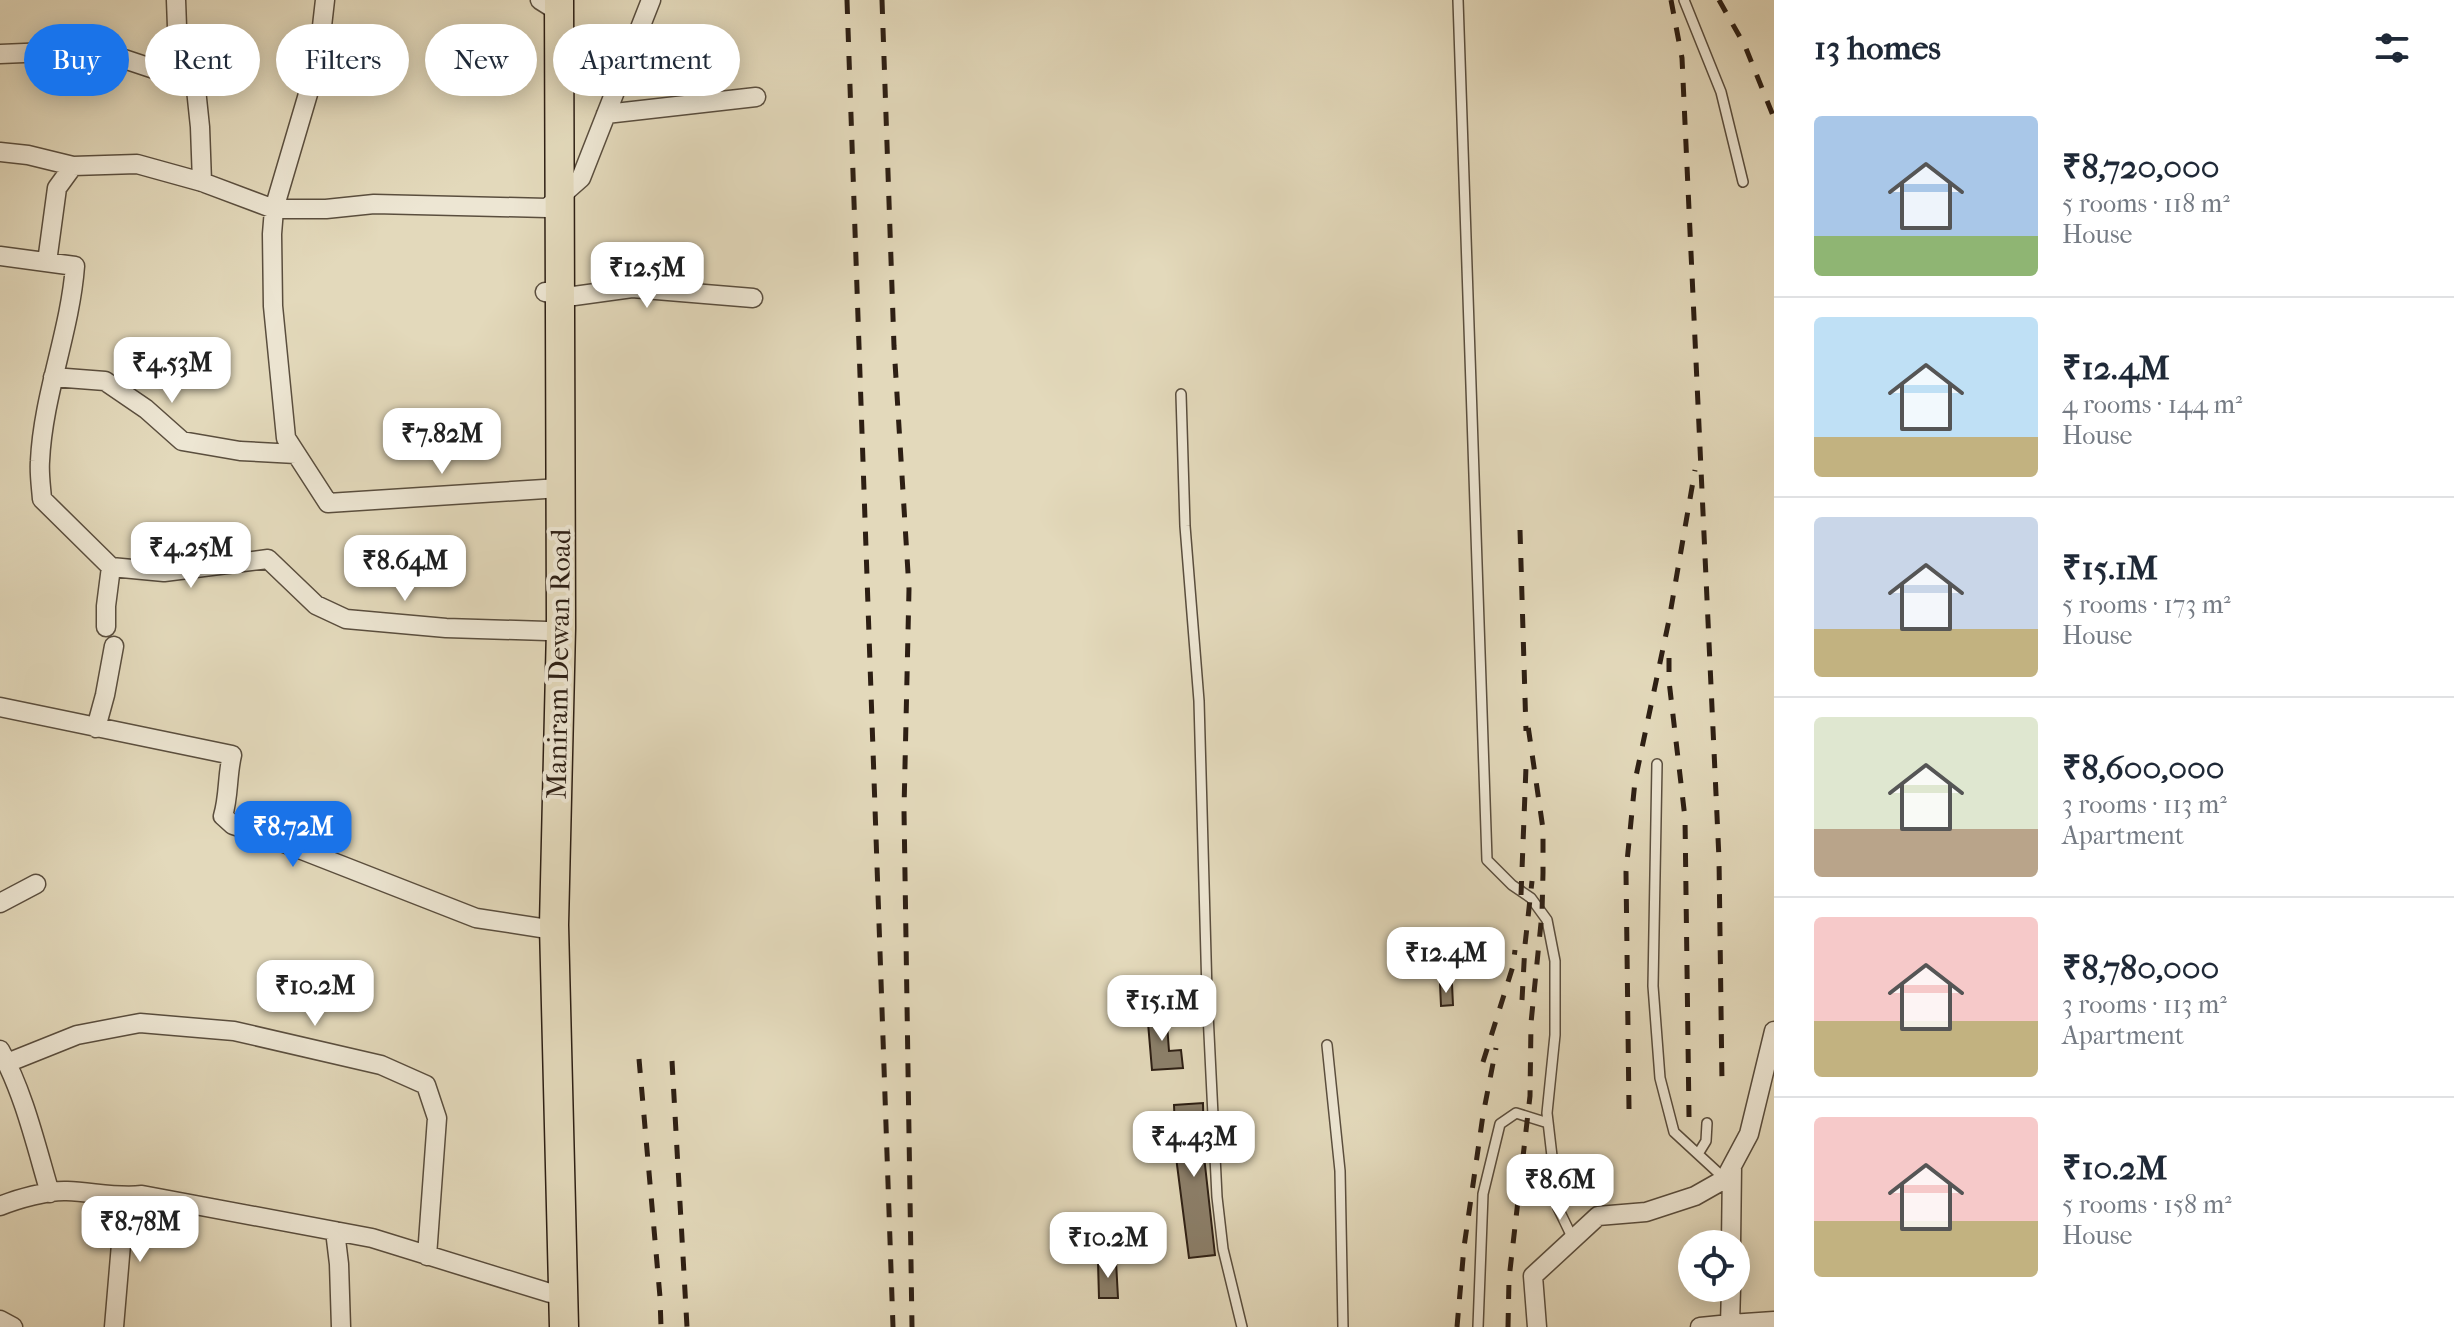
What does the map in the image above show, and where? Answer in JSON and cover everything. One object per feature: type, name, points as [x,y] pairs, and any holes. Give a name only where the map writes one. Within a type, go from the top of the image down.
[{"type":"main road","name":"Maniram Dewan Road","points":[[550,3],[554,202],[553,489],[547,631],[548,929],[557,1292],[564,1327]]},
{"type":"main road","name":"Maniram Dewan Road","points":[[549,812],[561,628],[553,489]]},
{"type":"main road","name":"Maniram Dewan Road","points":[[551,1327],[557,1292]]},
{"type":"street","points":[[176,0],[177,24]]},
{"type":"street","points":[[325,0],[308,94],[274,209],[273,306],[286,438],[328,503],[553,489]]},
{"type":"street","points":[[0,152],[73,166],[137,164],[202,182],[274,209],[326,209],[374,204],[554,202],[581,178],[651,0]]},
{"type":"street","points":[[0,54],[97,50],[145,68]]},
{"type":"street","points":[[197,96],[202,182]]},
{"type":"street","points":[[606,114],[756,97]]},
{"type":"street","points":[[47,262],[57,188],[73,166]]},
{"type":"street","points":[[0,256],[75,266],[72,301],[53,377],[40,462],[42,499],[111,567],[164,572],[268,559],[316,605],[346,619],[446,628],[547,631]]},
{"type":"street","points":[[552,293],[574,296],[632,288],[753,298]]},
{"type":"street","points":[[53,377],[105,381],[146,409],[182,441],[240,451],[296,454]]},
{"type":"street","points":[[106,627],[111,567]]},
{"type":"street","points":[[96,728],[114,646]]},
{"type":"street","points":[[0,707],[232,755],[223,816],[233,825],[476,918],[548,929]]},
{"type":"street","points":[[0,903],[36,884]]},
{"type":"street","points":[[50,1193],[4,1056],[77,1035],[140,1023],[234,1031],[381,1065],[426,1085],[437,1118],[427,1256]]},
{"type":"street","points":[[1537,1327],[1533,1276],[1598,1216],[1646,1212],[1695,1196],[1729,1172],[1749,1134],[1774,1031]]},
{"type":"street","points":[[1729,1172],[1731,1230]]},
{"type":"street","points":[[0,1206],[64,1190],[125,1197],[142,1195],[372,1238],[557,1292]]},
{"type":"street","points":[[114,1327],[125,1197]]},
{"type":"street","points":[[335,1231],[341,1327]]},
{"type":"street","points":[[1730,1324],[1731,1302]]},
{"type":"street","points":[[0,1320],[13,1327]]},
{"type":"street","points":[[1700,1327],[1774,1321]]},
{"type":"lane","points":[[1458,0],[1487,860],[1512,885],[1531,898],[1547,920],[1555,961],[1555,1035],[1547,1113],[1558,1208],[1573,1239]]},
{"type":"lane","points":[[1684,0],[1721,92],[1743,182]]},
{"type":"lane","points":[[1181,394],[1185,526],[1199,701],[1207,993],[1217,1197],[1223,1249],[1242,1327]]},
{"type":"lane","points":[[1657,764],[1653,986],[1660,1078],[1674,1132],[1698,1154],[1729,1172]]},
{"type":"lane","points":[[1327,1045],[1340,1171],[1343,1327]]},
{"type":"lane","points":[[1478,1327],[1483,1194],[1500,1124],[1516,1113],[1548,1123]]},
{"type":"lane","points":[[1698,1154],[1706,1141],[1707,1123]]},
{"type":"building","points":[[1440,984],[1452,984],[1453,1005],[1441,1006]]},
{"type":"building","points":[[1166,1010],[1169,1051],[1181,1050],[1183,1068],[1152,1070],[1147,1011]]},
{"type":"building","points":[[1203,1103],[1204,1156],[1215,1255],[1189,1258],[1176,1157],[1174,1105]]},
{"type":"building","points":[[1116,1261],[1118,1298],[1099,1298],[1098,1262]]},
{"type":"railway","points":[[847,0],[893,1327]]},
{"type":"railway","points":[[882,0],[894,346],[909,589],[904,810],[912,1327]]},
{"type":"railway","points":[[1671,0],[1682,58],[1719,859],[1722,1083]]},
{"type":"railway","points":[[1719,0],[1745,46],[1774,118]]},
{"type":"railway","points":[[1629,1109],[1626,872],[1635,781],[1669,620],[1695,470]]},
{"type":"railway","points":[[1520,530],[1526,731]]},
{"type":"railway","points":[[1669,658],[1685,818],[1689,1117]]},
{"type":"railway","points":[[1508,1327],[1509,1279],[1530,1096],[1531,1023],[1542,913],[1543,829],[1527,719]]},
{"type":"railway","points":[[1521,895],[1526,767]]},
{"type":"railway","points":[[1522,1000],[1532,881]]},
{"type":"railway","points":[[1483,1062],[1513,966],[1515,950]]},
{"type":"railway","points":[[1457,1327],[1464,1247],[1496,1048]]},
{"type":"railway","points":[[639,1059],[661,1327]]},
{"type":"railway","points":[[672,1061],[687,1327]]}]
